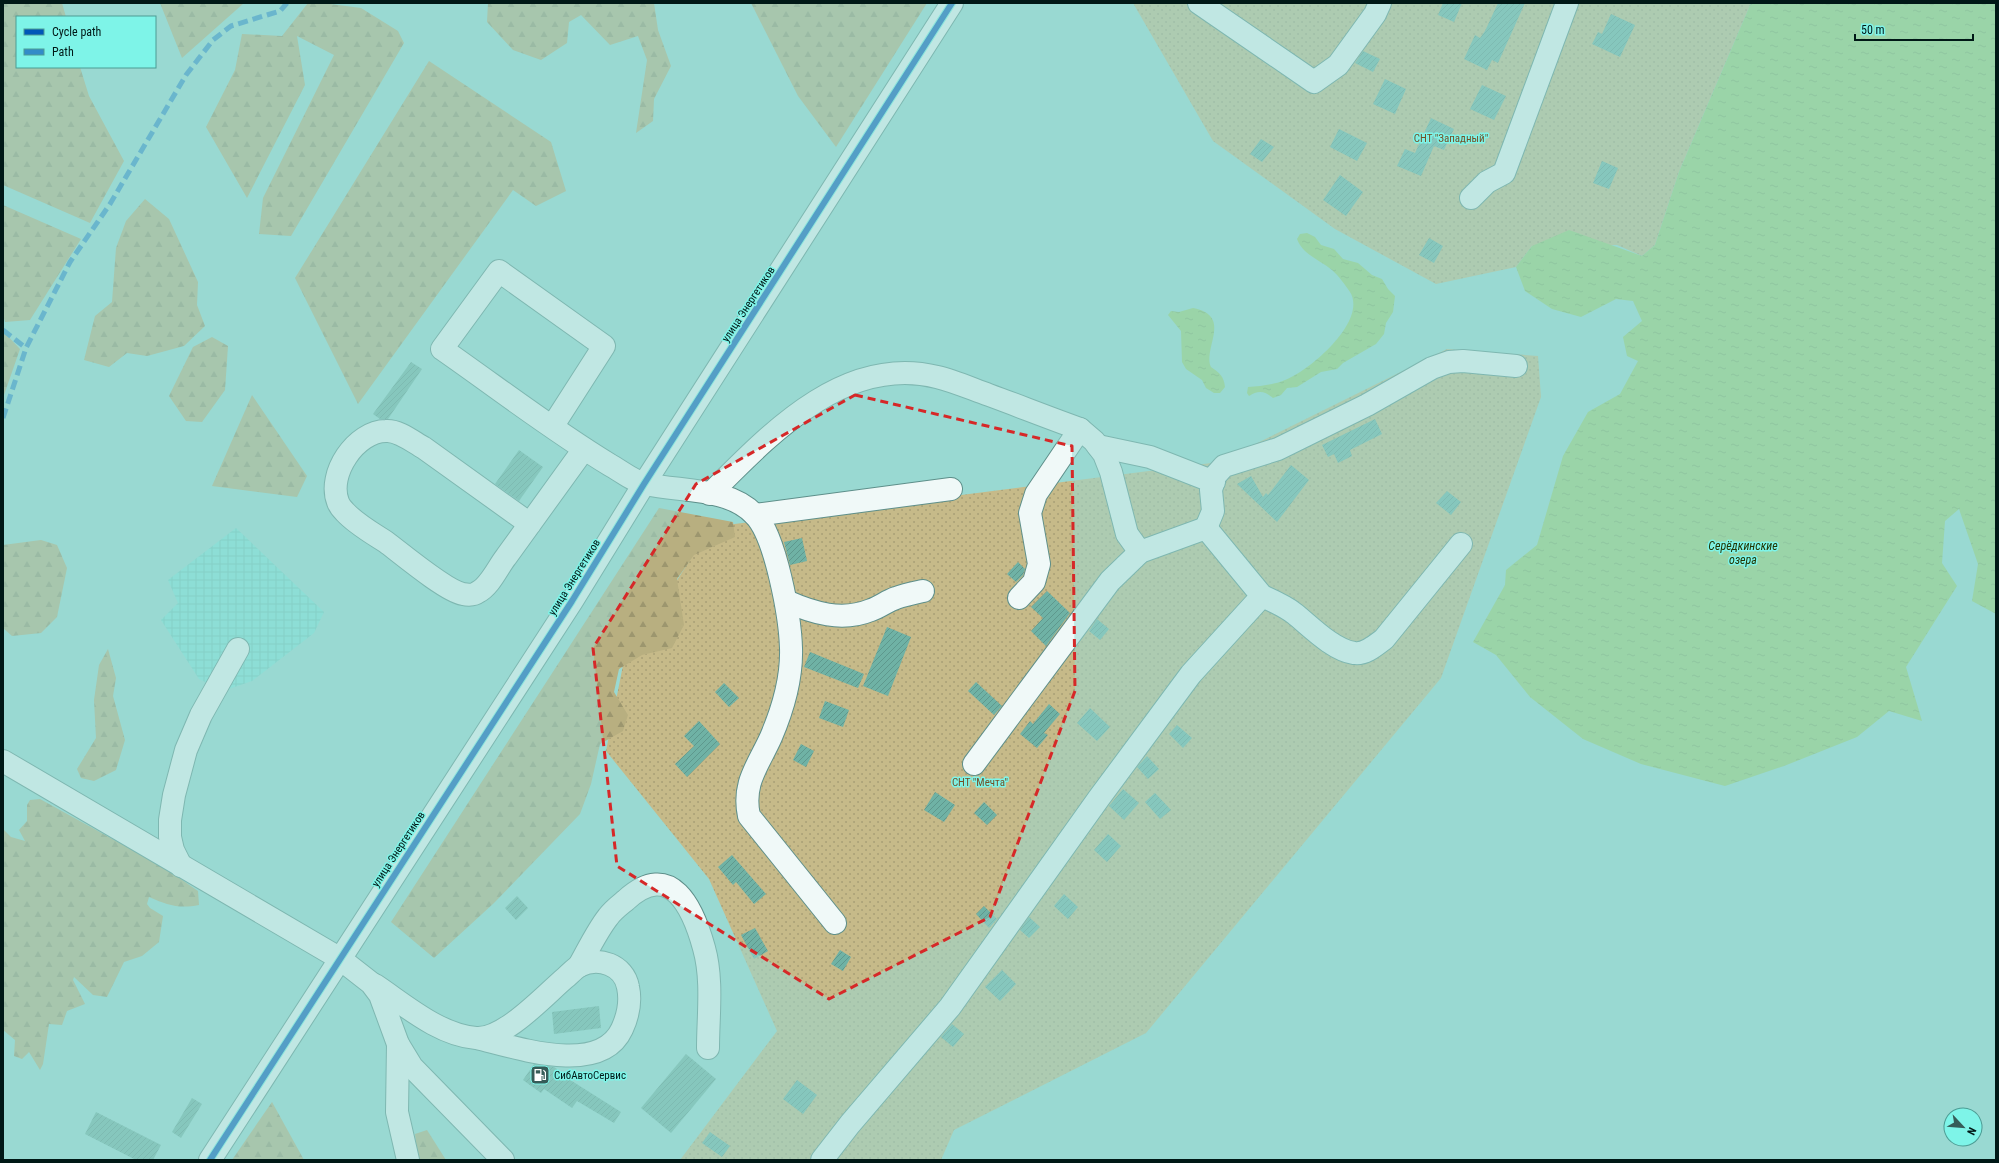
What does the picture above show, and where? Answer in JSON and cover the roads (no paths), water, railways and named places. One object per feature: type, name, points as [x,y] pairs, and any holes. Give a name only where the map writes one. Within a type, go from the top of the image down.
[{"type":"street","name":"улица Энергетиков","points":[[210,1160],[572,601],[644,484],[952,3]]},
{"type":"street","points":[[1199,3],[1314,82],[1338,65],[1375,14],[1380,3]]},
{"type":"street","points":[[1471,198],[1487,182],[1504,173],[1567,3]]},
{"type":"street","points":[[552,427],[604,346],[499,271],[442,350],[552,427],[584,449],[644,484],[710,494],[738,503],[755,515],[767,532],[786,601],[790,626],[791,644],[789,677],[782,706],[771,737],[748,787],[746,801],[749,816],[835,923]]},
{"type":"street","points":[[974,764],[1110,581],[1140,552],[1206,528],[1213,511],[1212,490],[1215,476],[1224,466],[1278,448],[1367,405],[1438,366],[1449,362],[1463,361],[1516,366]]},
{"type":"street","points":[[710,494],[751,453],[790,419],[823,396],[876,376],[906,372],[937,376],[1080,429],[1098,446],[1104,454],[1111,472],[1127,534],[1140,552]]},
{"type":"street","points":[[1019,598],[1034,582],[1039,564],[1030,513],[1036,494],[1080,429]]},
{"type":"street","points":[[530,524],[424,448],[409,439],[387,430],[372,433],[363,438],[340,467],[334,485],[338,503],[351,517],[439,581],[463,594],[477,593],[483,589],[530,524],[584,449]]},
{"type":"street","points":[[1098,446],[1150,457],[1214,482]]},
{"type":"street","points":[[755,515],[951,489]]},
{"type":"street","points":[[1206,528],[1262,596],[1282,605],[1316,633],[1354,654],[1371,650],[1384,639],[1461,544]]},
{"type":"street","points":[[786,601],[807,611],[821,614],[851,616],[871,611],[896,598],[922,591]]},
{"type":"street","points":[[822,1160],[850,1124],[950,1007],[1099,798],[1191,674],[1262,596]]},
{"type":"street","points":[[181,866],[173,850],[170,837],[170,820],[174,795],[186,750],[201,715],[238,649]]},
{"type":"street","points":[[3,762],[340,958],[371,983],[433,1023],[453,1032],[557,1056],[581,1055],[596,1052],[613,1042],[622,1030],[628,1011],[630,995],[626,978],[615,966],[598,961],[579,966]]},
{"type":"street","points":[[477,1038],[492,1036],[510,1025],[579,966],[608,916],[638,890],[656,883],[669,886],[682,897],[692,917],[704,949],[708,986],[708,1048]]},
{"type":"street","points":[[371,983],[380,995],[398,1044],[412,1067],[504,1160]]},
{"type":"street","points":[[398,1044],[397,1112],[408,1160]]},
{"type":"water","name":"Серёдкинские озера","points":[[1751,3],[1996,3],[1996,614],[1972,601],[1978,564],[1959,509],[1945,521],[1942,563],[1957,586],[1906,667],[1922,721],[1889,711],[1857,737],[1784,766],[1725,786],[1641,764],[1583,739],[1530,697],[1496,655],[1473,642],[1505,585],[1506,570],[1537,545],[1563,456],[1588,412],[1620,394],[1638,361],[1627,356],[1623,337],[1642,321],[1633,301],[1616,299],[1581,317],[1552,309],[1525,291],[1516,267],[1532,246],[1569,230],[1642,256],[1655,245],[1679,172]]},
{"type":"water","points":[[1307,233],[1315,237],[1321,245],[1334,249],[1343,259],[1358,263],[1372,275],[1382,279],[1388,289],[1395,296],[1393,312],[1386,323],[1384,334],[1376,344],[1343,363],[1337,369],[1321,372],[1297,387],[1287,388],[1281,395],[1273,398],[1261,392],[1249,396],[1247,393],[1248,387],[1280,382],[1308,367],[1333,344],[1344,330],[1351,317],[1353,304],[1350,292],[1335,272],[1312,257],[1300,245],[1297,239],[1300,234]]},
{"type":"water","points":[[1193,308],[1205,312],[1212,318],[1214,333],[1210,350],[1210,359],[1211,367],[1219,373],[1224,380],[1225,387],[1220,393],[1214,393],[1206,388],[1202,380],[1186,369],[1182,362],[1181,331],[1168,315],[1171,311],[1179,312]]},
{"type":"place","name":"СибАвтоСервис","points":[[540,1075]]},
{"type":"park label","name":"СНТ \"Западный\"","points":[[1451,138]]},
{"type":"park label","name":"СНТ \"Мечта\"","points":[[980,782]]}]
